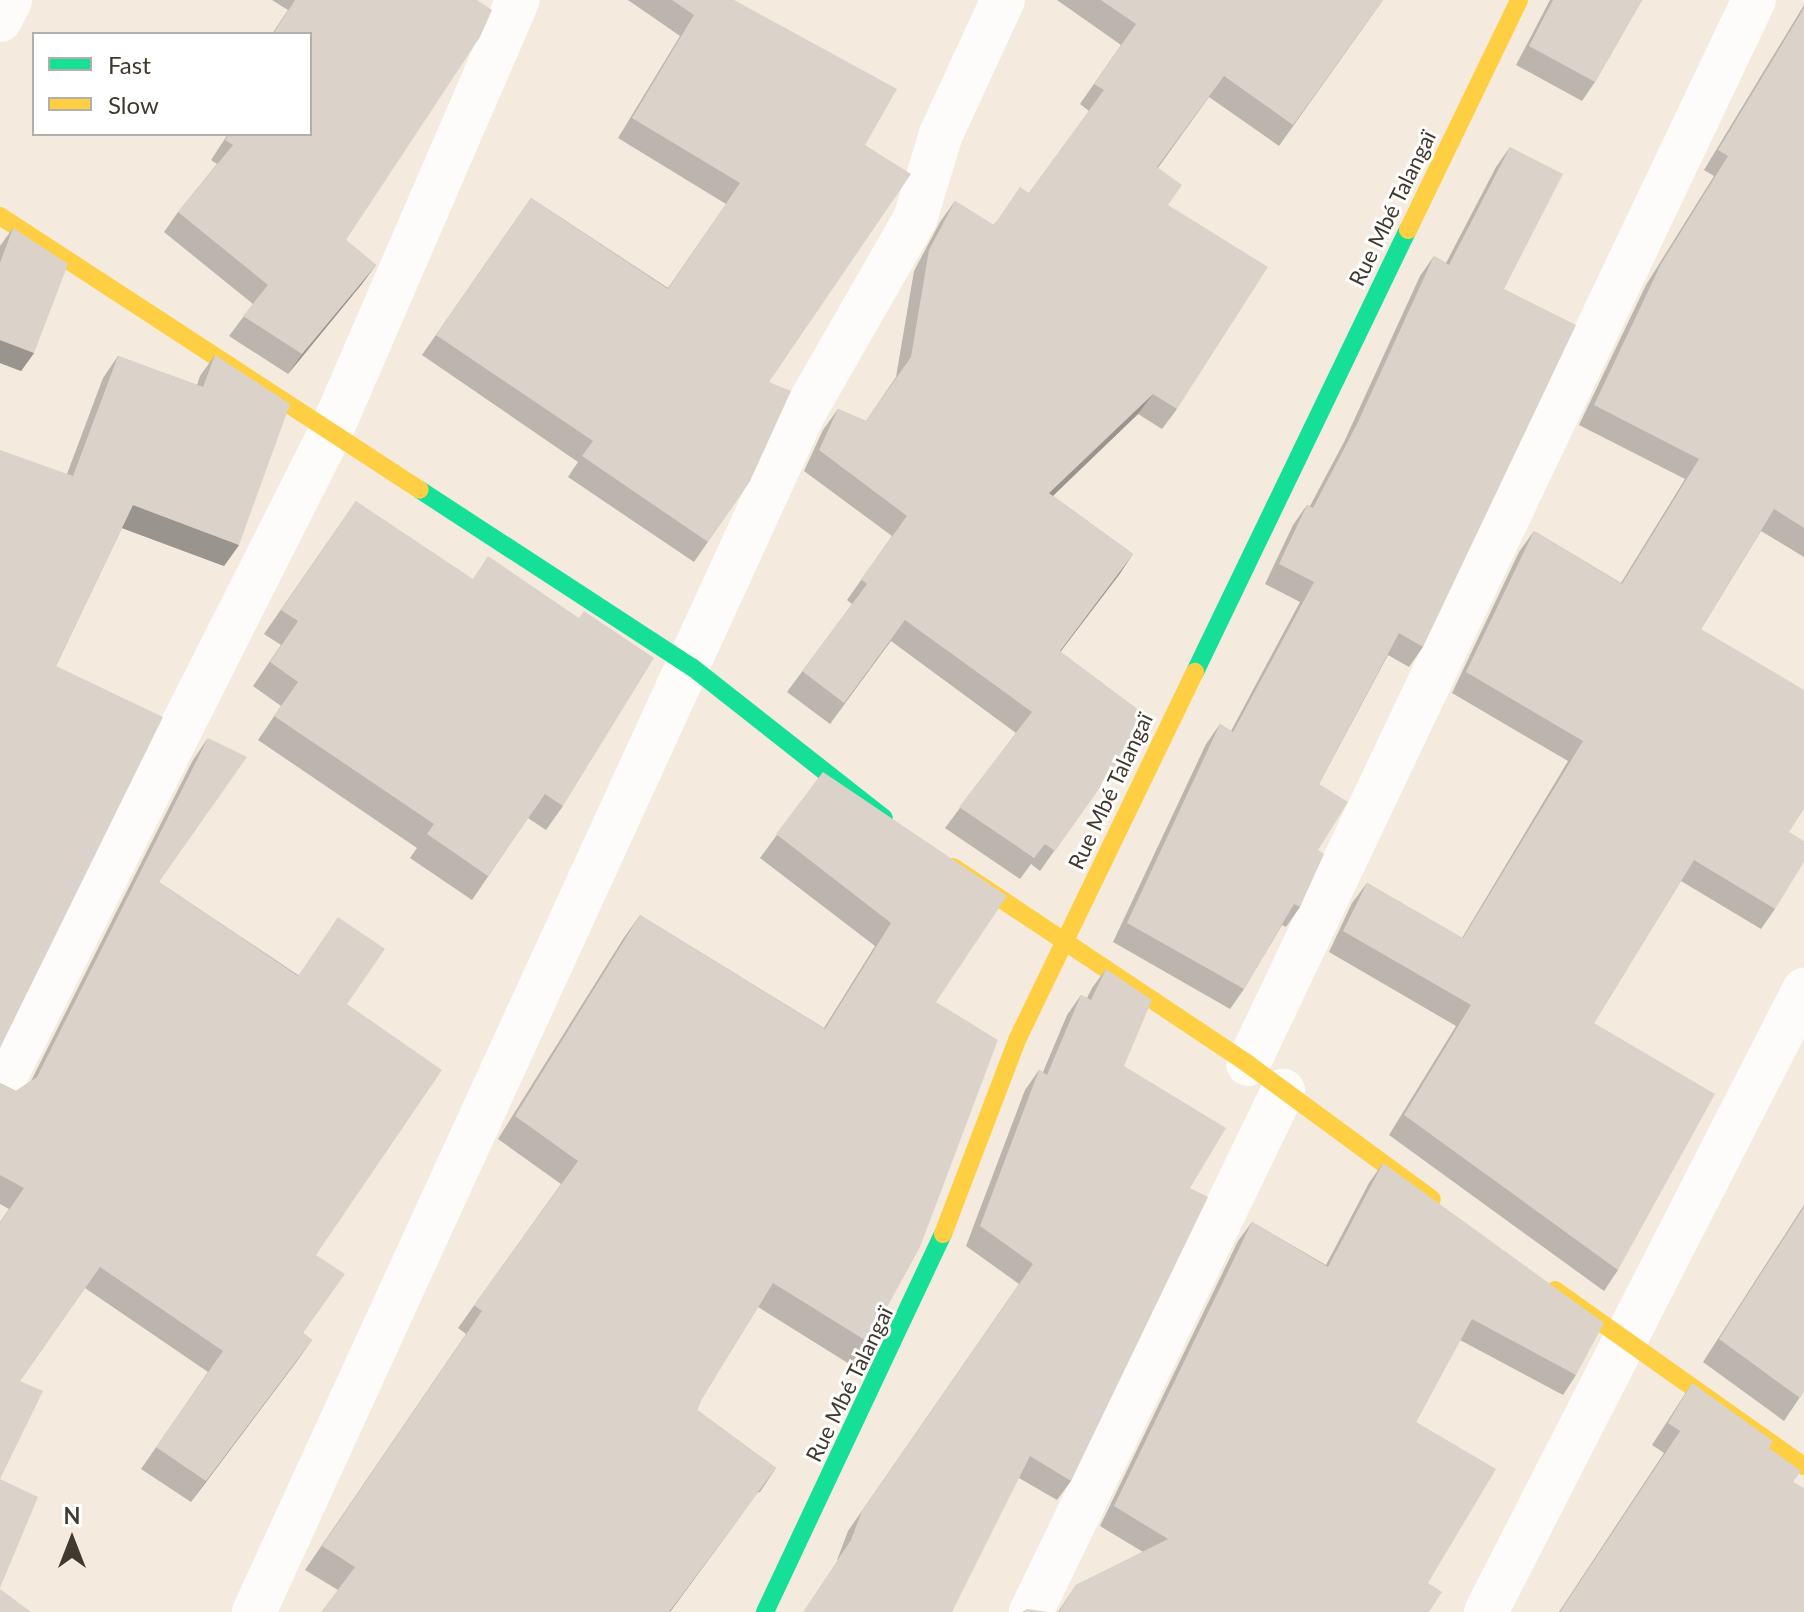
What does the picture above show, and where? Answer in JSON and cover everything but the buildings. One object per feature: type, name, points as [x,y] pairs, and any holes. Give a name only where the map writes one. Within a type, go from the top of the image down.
[{"type":"street","points":[[0,20],[10,0]]},
{"type":"street","points":[[0,1087],[332,429],[518,0]]},
{"type":"street","points":[[254,1612],[390,1302],[692,667],[802,416],[915,219],[941,134],[1003,0]]},
{"type":"street","name":"Rue Mbé Talangaï","points":[[765,1612],[926,1280],[1017,1040],[1519,0]]},
{"type":"street","points":[[1248,1064],[1754,0]]},
{"type":"street","points":[[0,216],[332,429],[692,667],[898,827]]},
{"type":"street","points":[[936,854],[1064,945],[1248,1064],[1446,1210]]},
{"type":"street","points":[[1486,1612],[1621,1338],[1804,990]]},
{"type":"street","points":[[1031,1612],[1283,1091]]},
{"type":"street","points":[[1533,1274],[1804,1466]]},
{"type":"traffic: fast","points":[[1195,672],[1408,230]]},
{"type":"traffic: fast","points":[[420,490],[692,667],[884,818]]},
{"type":"traffic: fast","points":[[765,1612],[943,1234]]},
{"type":"traffic: slow","points":[[1408,230],[1519,0]]},
{"type":"traffic: slow","points":[[0,216],[420,490]]},
{"type":"traffic: slow","points":[[943,1234],[1017,1040],[1195,672]]},
{"type":"traffic: slow","points":[[953,867],[1248,1064],[1432,1199]]},
{"type":"traffic: slow","points":[[1555,1290],[1804,1466]]}]
